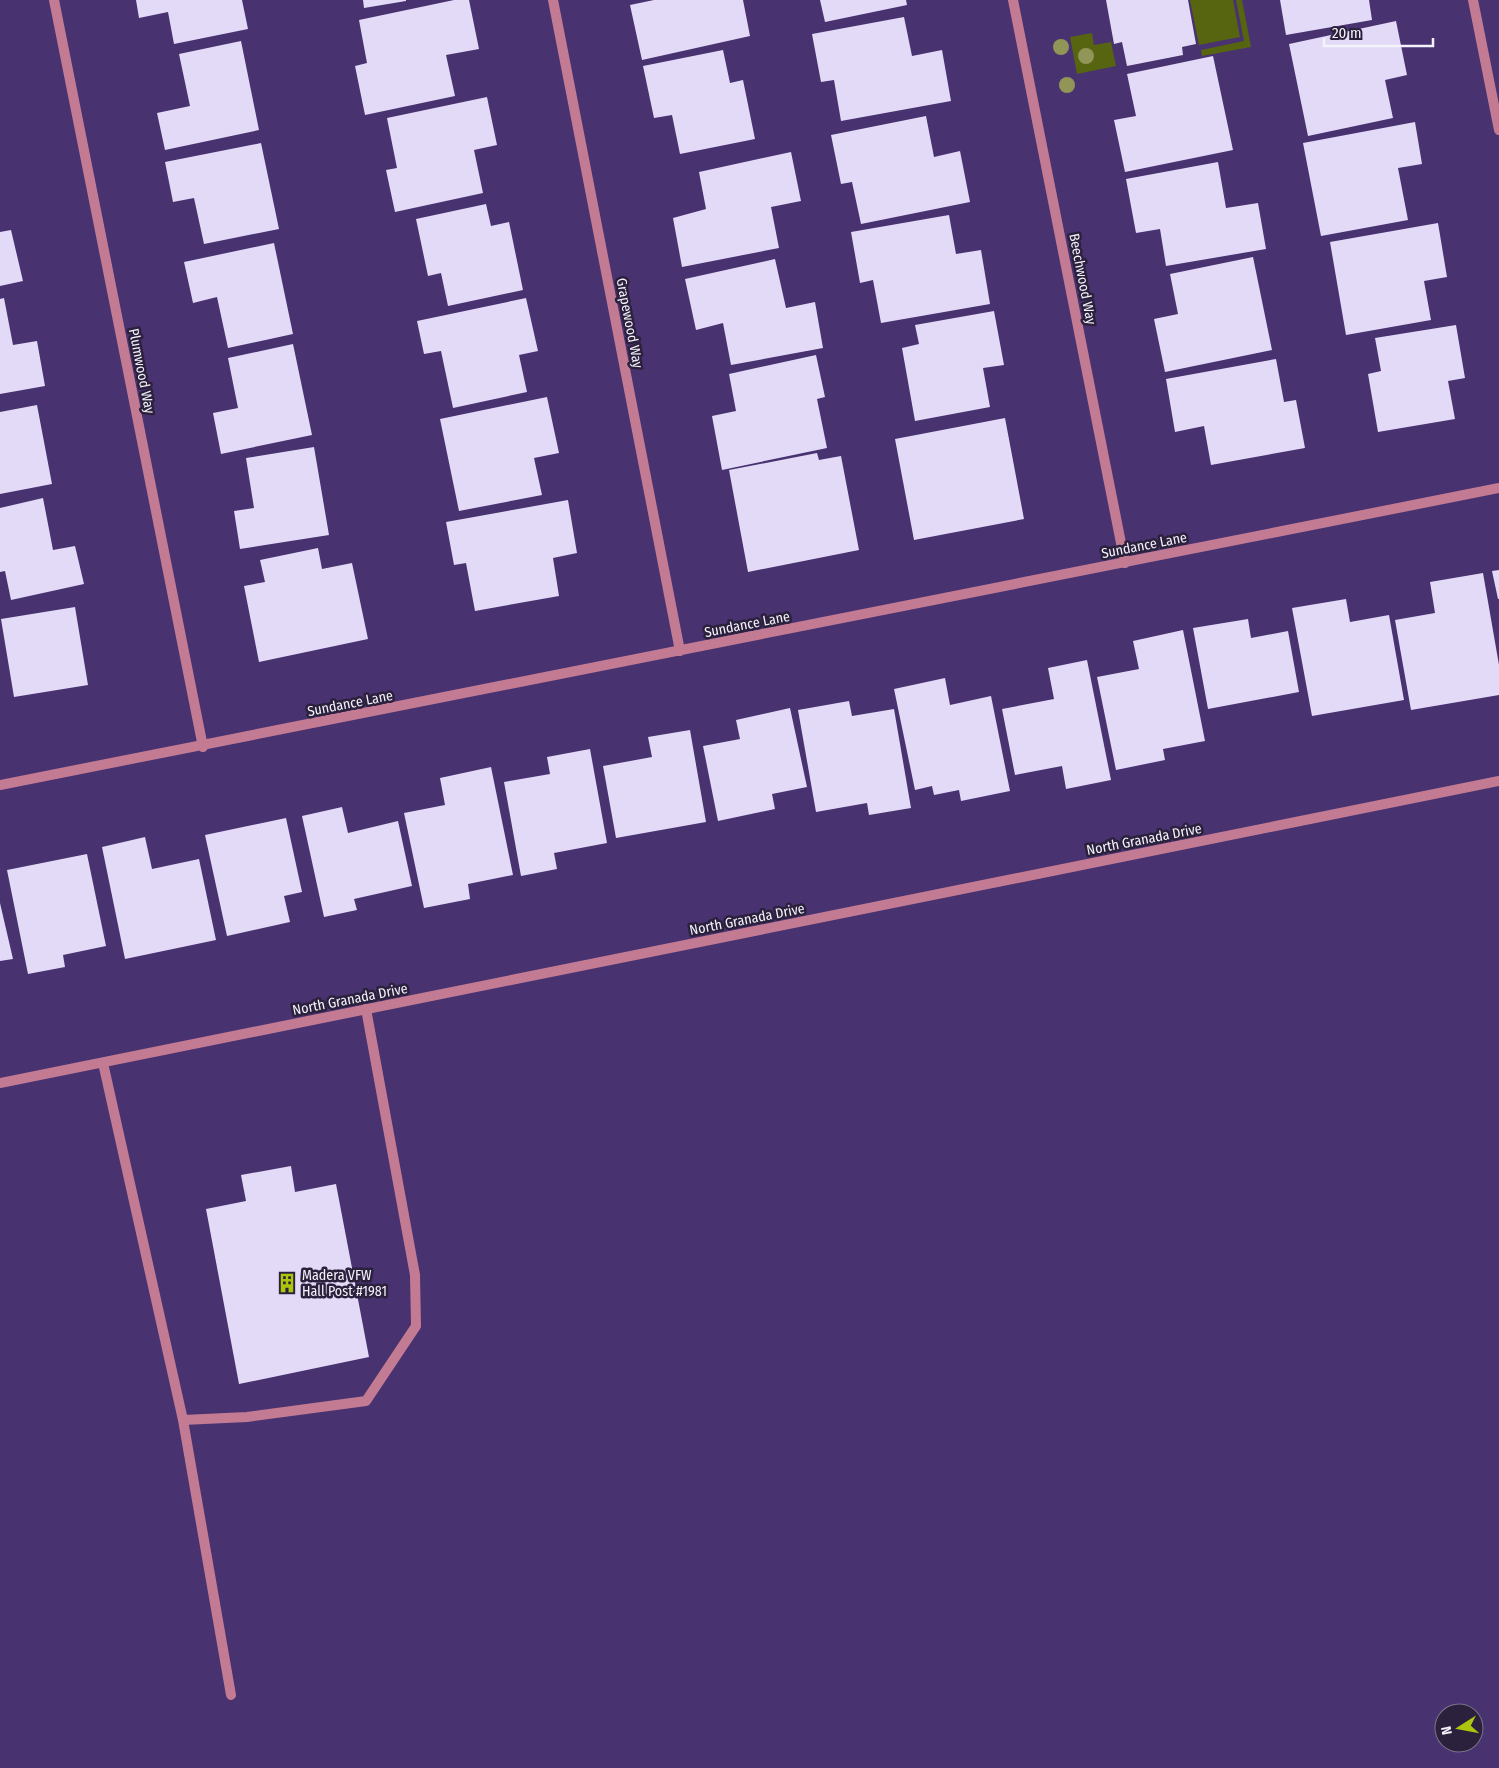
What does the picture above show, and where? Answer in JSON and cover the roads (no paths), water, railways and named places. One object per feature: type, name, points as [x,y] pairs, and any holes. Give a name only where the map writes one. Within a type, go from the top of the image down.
[{"type":"street","name":"Plumwood Way","points":[[54,0],[203,747]]},
{"type":"street","name":"Grapewood Way","points":[[553,0],[680,651]]},
{"type":"street","name":"Beechwood Way","points":[[1013,0],[1125,563]]},
{"type":"street","points":[[1473,0],[1499,130]]},
{"type":"street","name":"Sundance Lane","points":[[0,785],[203,747],[1499,488]]},
{"type":"street","name":"North Granada Drive","points":[[0,1084],[1499,781]]},
{"type":"street","points":[[183,1420],[247,1417],[366,1401],[416,1326],[415,1275],[366,1010]]},
{"type":"street","points":[[103,1063],[183,1420],[231,1695]]},
{"type":"place","name":"Madera VFW Hall Post #1981","points":[[287,1283]]}]
